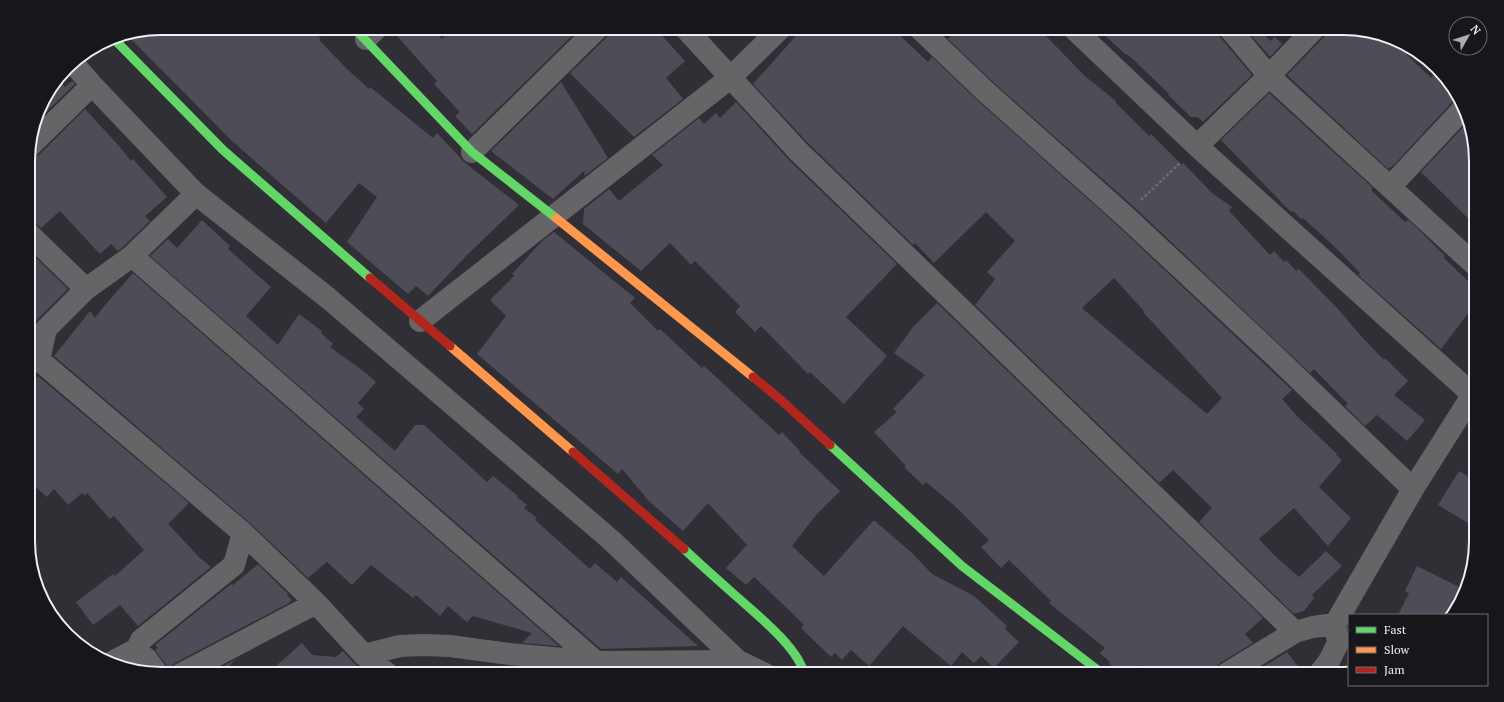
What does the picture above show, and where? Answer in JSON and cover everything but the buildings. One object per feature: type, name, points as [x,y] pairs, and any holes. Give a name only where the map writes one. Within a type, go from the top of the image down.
[{"type":"street","points":[[369,35],[472,152],[554,216],[781,400],[962,566],[1094,667]]},
{"type":"street","points":[[472,152],[591,35]]},
{"type":"street","points":[[692,35],[730,78],[810,163],[1295,632]]},
{"type":"street","points":[[420,321],[730,78],[774,35]]},
{"type":"street","points":[[926,35],[985,91],[1125,216],[1277,358],[1413,489]]},
{"type":"street","points":[[1080,35],[1197,146],[1469,388]]},
{"type":"street","points":[[1235,35],[1269,76],[1469,259]]},
{"type":"street","points":[[1197,146],[1269,76],[1308,35]]},
{"type":"street","points":[[118,43],[223,150],[637,507],[765,622],[788,645],[801,667]]},
{"type":"street","points":[[77,67],[196,194],[328,298],[611,540],[738,661],[750,667]]},
{"type":"street","points":[[37,139],[92,85]]},
{"type":"street","points":[[1390,187],[1459,113]]},
{"type":"street","points":[[196,194],[132,256],[86,289],[46,329],[39,360],[242,533],[316,603],[364,655],[379,667]]},
{"type":"street","points":[[35,240],[86,289]]},
{"type":"street","points":[[132,256],[602,667]]},
{"type":"street","points":[[1324,667],[1338,643],[1335,624],[1413,489],[1469,400]]},
{"type":"street","points":[[118,659],[136,649],[141,640],[234,565],[242,533]]},
{"type":"street","points":[[198,667],[316,603]]},
{"type":"street","points":[[1238,667],[1295,632],[1313,627],[1335,624]]},
{"type":"street","points":[[364,655],[400,646],[450,646],[596,667]]},
{"type":"street","points":[[136,649],[140,655],[146,658],[152,666]]},
{"type":"street","points":[[622,667],[738,661]]},
{"type":"path","points":[[1125,216],[1197,146]]},
{"type":"traffic: fast","points":[[361,35],[472,152],[556,218]]},
{"type":"traffic: fast","points":[[118,43],[223,150],[370,278]]},
{"type":"traffic: fast","points":[[830,445],[962,566],[1094,667]]},
{"type":"traffic: fast","points":[[684,549],[776,632],[794,653],[801,667]]},
{"type":"traffic: slow","points":[[556,218],[753,377]]},
{"type":"traffic: slow","points":[[450,346],[573,452]]},
{"type":"traffic: jam","points":[[370,278],[450,346]]},
{"type":"traffic: jam","points":[[753,377],[781,400],[830,445]]},
{"type":"traffic: jam","points":[[573,452],[684,549]]}]
